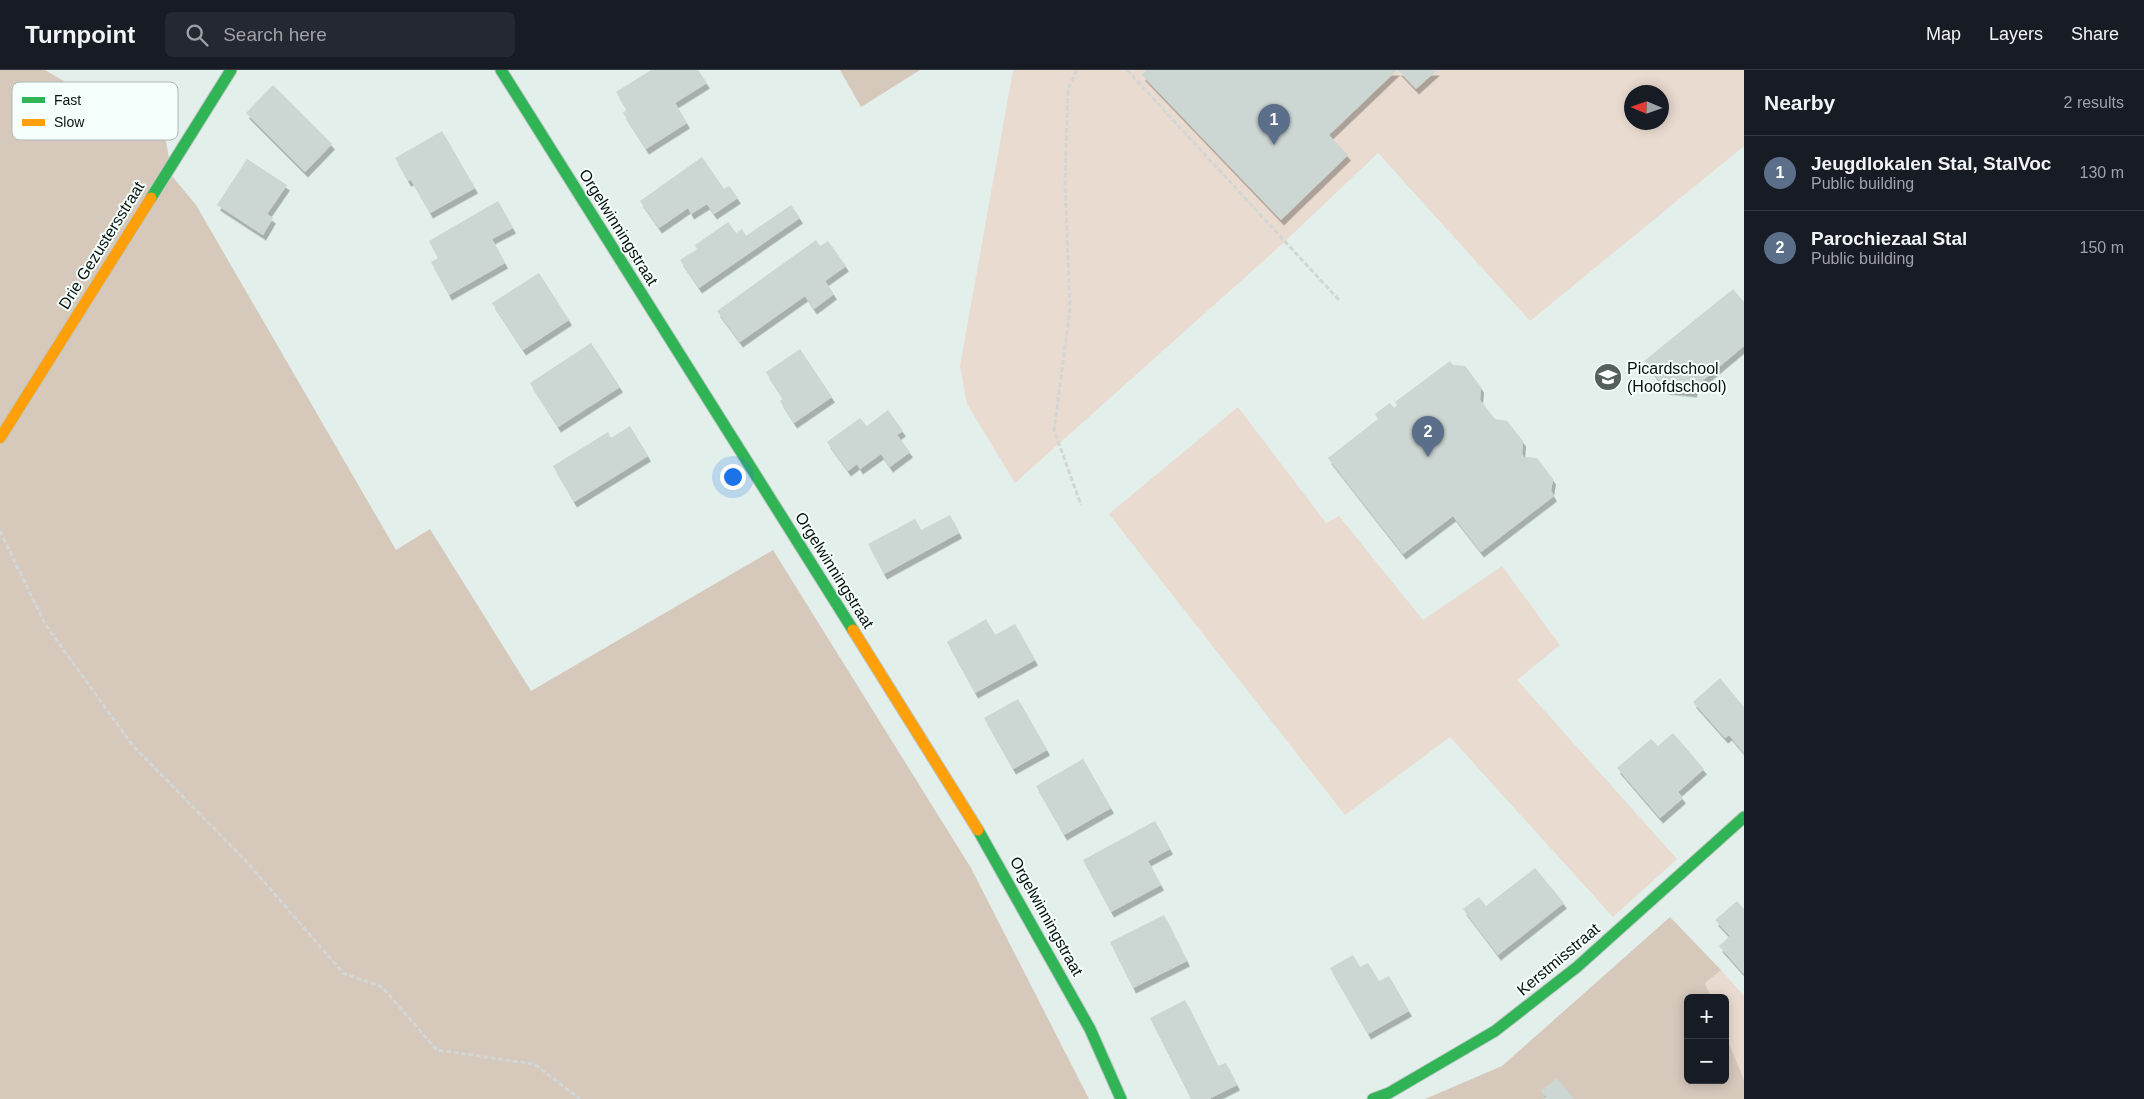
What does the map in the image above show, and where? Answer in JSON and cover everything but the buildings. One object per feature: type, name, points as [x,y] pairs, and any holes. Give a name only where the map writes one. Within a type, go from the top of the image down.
[{"type":"street","name":"Drie Gezustersstraat","points":[[0,438],[230,70]]},
{"type":"street","name":"Orgelwinningstraat","points":[[501,70],[994,853],[1090,1029],[1121,1099]]},
{"type":"street","name":"Kerstmisstraat","points":[[1373,1099],[1389,1093],[1495,1031],[1577,967],[1744,817]]},
{"type":"path","points":[[1077,70],[1068,89],[1065,174],[1070,309],[1054,430],[1081,505]]},
{"type":"path","points":[[1127,70],[1339,300]]},
{"type":"path","points":[[0,531],[45,624],[133,746],[246,861],[343,973],[382,987],[437,1050],[534,1064],[580,1099]]},
{"type":"shaded area","points":[[0,70],[45,70],[65,82],[12,82],[12,140],[166,141],[172,176],[196,205],[396,550],[430,529],[531,691],[773,550],[971,868],[1089,1099],[0,1099]]},
{"type":"shaded area","points":[[840,70],[920,70],[861,107]]},
{"type":"shaded area","points":[[1013,70],[1744,70],[1744,146],[1530,321],[1378,153],[1279,247],[1015,483],[967,404],[960,366]]},
{"type":"shaded area","points":[[1238,407],[1326,523],[1339,516],[1423,620],[1502,566],[1560,645],[1517,680],[1677,859],[1613,917],[1450,737],[1345,815],[1109,514]]},
{"type":"shaded area","points":[[1670,917],[1721,970],[1705,983],[1709,994],[1684,994],[1684,1084],[1729,1084],[1729,1044],[1744,1080],[1744,1099],[1425,1099],[1502,1066]]},
{"type":"shaded area","points":[[1721,970],[1744,996],[1744,1080],[1729,1044],[1729,994],[1709,994],[1705,983]]},
{"type":"traffic: fast","points":[[151,198],[231,70]]},
{"type":"traffic: fast","points":[[501,70],[853,630]]},
{"type":"traffic: fast","points":[[1373,1099],[1389,1093],[1495,1031],[1577,967],[1744,817]]},
{"type":"traffic: fast","points":[[978,830],[1090,1029],[1121,1099]]},
{"type":"traffic: slow","points":[[0,438],[151,198]]},
{"type":"traffic: slow","points":[[853,630],[978,830]]},
{"type":"place","name":"Jeugdlokalen Stal, StalVoc","points":[[1274,145]]},
{"type":"place","name":"Picardschool (Hoofdschool)","points":[[1608,377]]},
{"type":"place","name":"Parochiezaal Stal","points":[[1428,457]]}]
